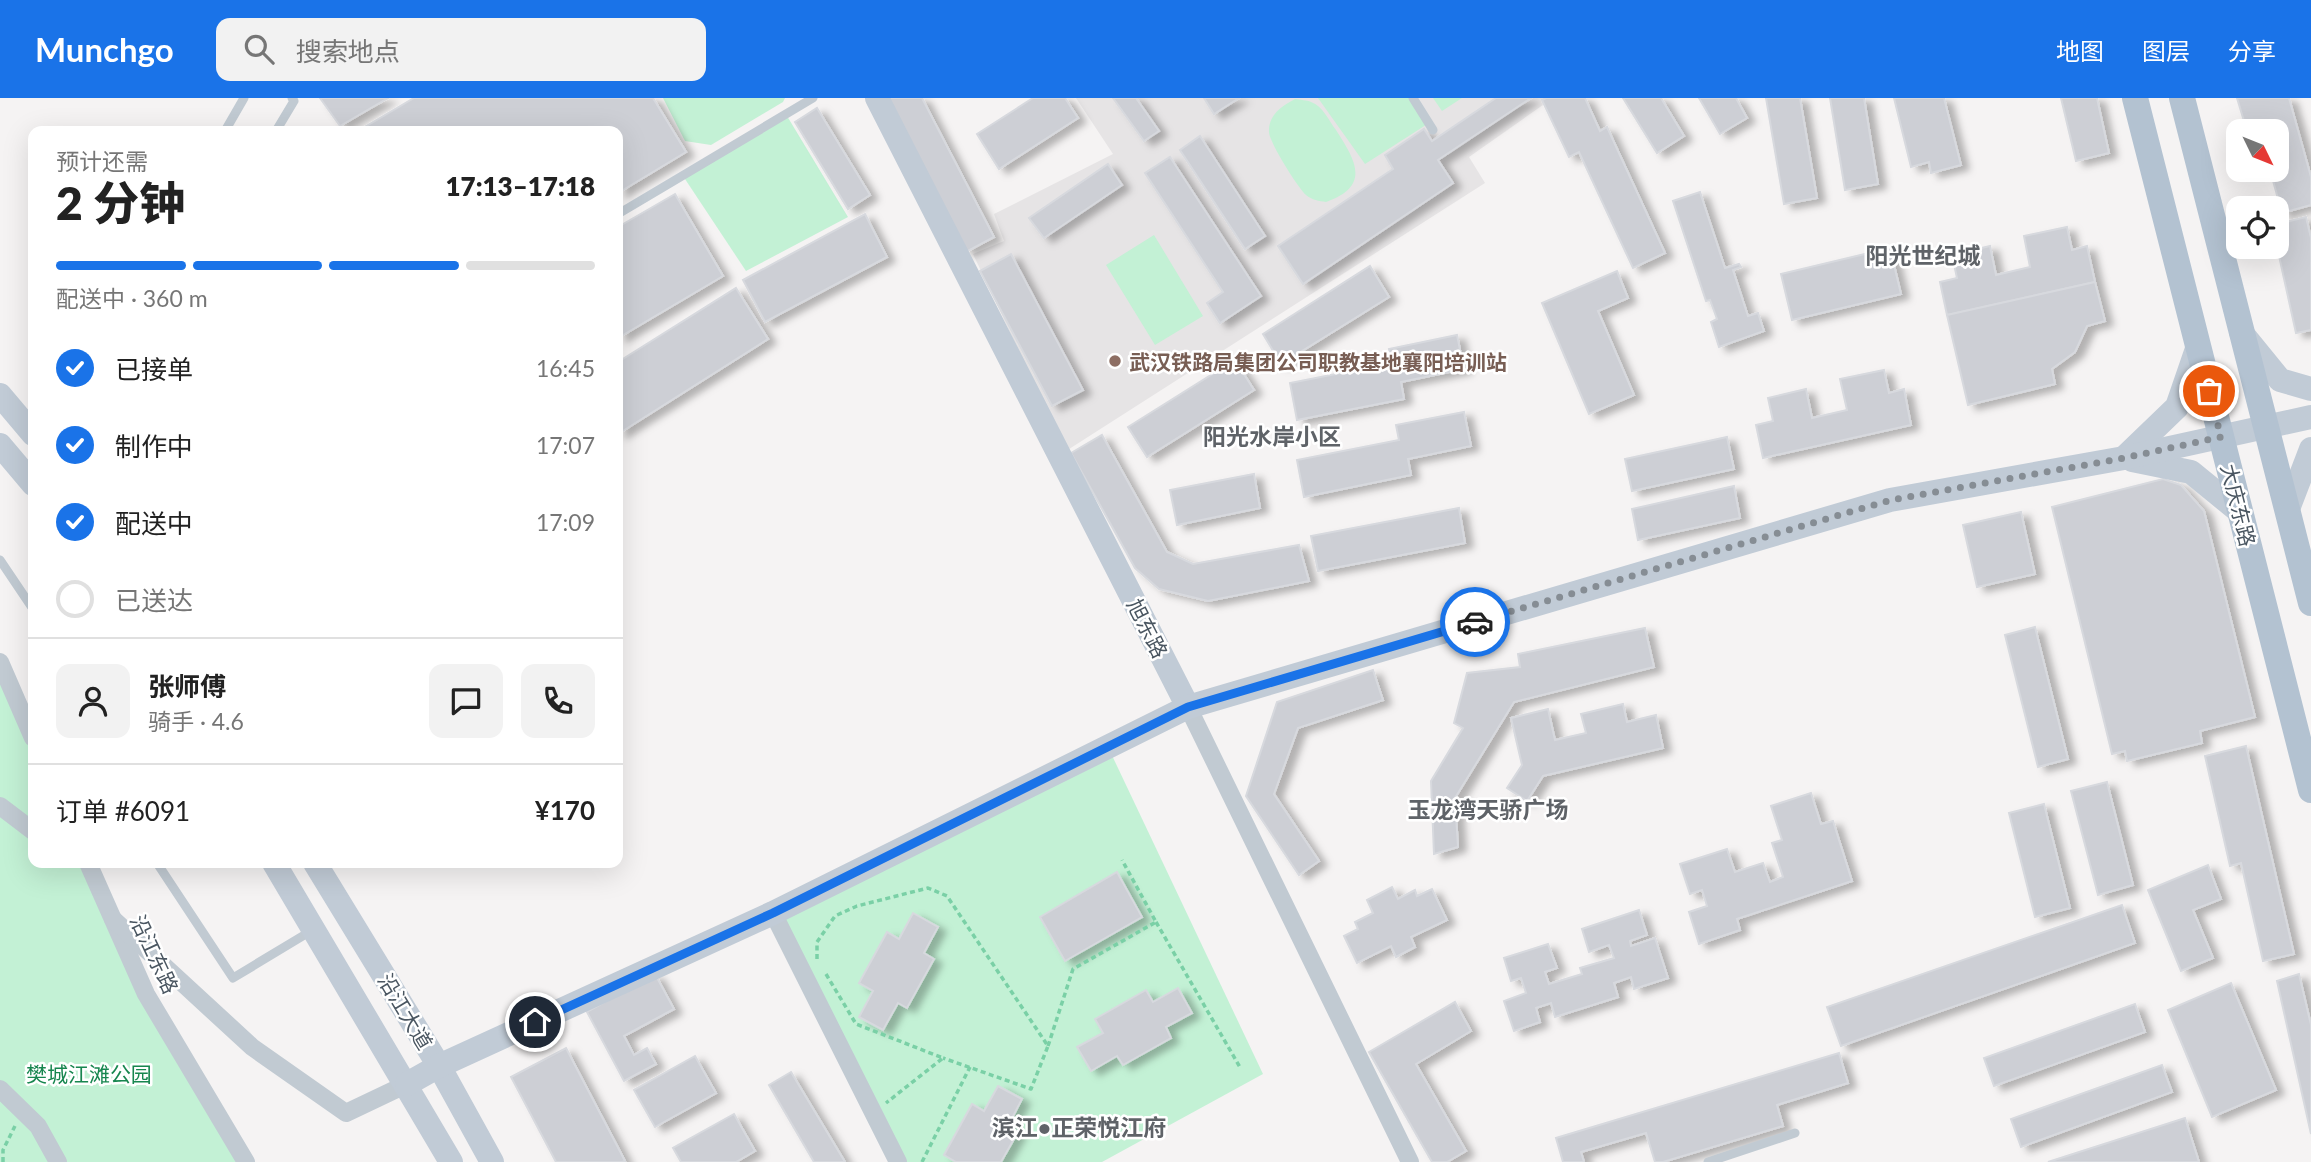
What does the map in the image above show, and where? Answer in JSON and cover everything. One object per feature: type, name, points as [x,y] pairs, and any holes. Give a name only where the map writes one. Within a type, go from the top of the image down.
[{"type":"main road","name":"大庆东路","points":[[2135,98],[2311,790]]},
{"type":"main road","points":[[2182,98],[2311,603]]},
{"type":"street","name":"旭东路","points":[[877,98],[1188,707],[1410,1162]]},
{"type":"street","points":[[2239,329],[2280,380],[2311,389]]},
{"type":"street","points":[[2124,458],[2177,407],[2198,346]]},
{"type":"street","points":[[0,395],[28,428]]},
{"type":"street","points":[[113,919],[252,1047],[346,1113],[439,1066],[773,913],[1188,707],[1891,500],[2124,458],[2311,417]]},
{"type":"street","points":[[0,445],[28,478]]},
{"type":"street","points":[[2288,509],[2311,449]]},
{"type":"street","points":[[2124,458],[2190,472],[2241,512]]},
{"type":"street","points":[[0,662],[28,726]]},
{"type":"street","points":[[0,806],[28,827]]},
{"type":"street","name":"沿江东路","points":[[91,868],[146,994],[246,1162]]},
{"type":"street","name":"沿江大道","points":[[277,868],[451,1162]]},
{"type":"street","name":"沿江大道","points":[[318,868],[439,1066],[492,1162]]},
{"type":"street","points":[[773,913],[898,1162]]},
{"type":"street","points":[[0,1089],[38,1126],[58,1162]]},
{"type":"lane","points":[[228,126],[244,98]]},
{"type":"lane","points":[[279,126],[294,100],[292,98]]},
{"type":"lane","points":[[623,211],[813,98]]},
{"type":"lane","points":[[1413,98],[1433,130]]},
{"type":"lane","points":[[0,560],[28,602]]},
{"type":"lane","points":[[160,868],[233,978],[314,929]]},
{"type":"lane","points":[[1708,1162],[1795,1133]]},
{"type":"path","points":[[1122,860],[1241,1069]]},
{"type":"path","points":[[818,960],[817,942],[835,916],[857,906],[928,888],[947,896],[962,914],[1048,1046]]},
{"type":"path","points":[[824,971],[856,1024],[1031,1089],[1073,969],[1156,922]]},
{"type":"path","points":[[874,1113],[943,1058]]},
{"type":"path","points":[[922,1162],[970,1067]]},
{"type":"path","points":[[3,1162],[3,1150],[23,1111]]},
{"type":"shaded area","name":"武汉铁路局集团公司职教基地襄阳培训站","points":[[1076,98],[1553,98],[1469,157],[1485,183],[1066,451],[973,254],[1004,241],[994,214],[1113,154]]},
{"type":"green space","points":[[663,98],[785,98],[783,102],[711,145],[685,141]]},
{"type":"green space","points":[[1318,98],[1413,98],[1429,123],[1365,164]]},
{"type":"green space","points":[[1433,98],[1462,98],[1442,111]]},
{"type":"green space","points":[[1295,99],[1311,102],[1322,110],[1343,141],[1353,162],[1354,180],[1349,188],[1340,196],[1326,202],[1311,198],[1302,191],[1284,165],[1270,137],[1269,126],[1273,116]]},
{"type":"green space","points":[[787,116],[848,217],[746,271],[683,176]]},
{"type":"green space","points":[[1154,235],[1203,316],[1155,345],[1106,265]]},
{"type":"green space","name":"樊城江滩公园","points":[[0,662],[28,726],[28,868],[90,868],[147,994],[246,1162],[0,1162]]},
{"type":"green space","points":[[1108,747],[1263,1074],[1102,1162],[898,1162],[773,913]]},
{"type":"building","points":[[320,98],[388,98],[340,126]]},
{"type":"building","points":[[414,98],[653,98],[686,152],[623,190],[623,126],[366,126]]},
{"type":"building","points":[[886,98],[922,98],[994,237],[966,252]]},
{"type":"building","points":[[1033,98],[1065,98],[1078,118],[999,169],[977,134]]},
{"type":"building","points":[[1113,98],[1136,98],[1159,131],[1144,141]]},
{"type":"building","points":[[1204,98],[1239,98],[1214,114]]},
{"type":"building","points":[[1496,98],[1531,98],[1438,160],[1453,183],[1303,284],[1278,246],[1393,169],[1385,155],[1424,129],[1432,141]]},
{"type":"building","points":[[1585,98],[1600,131],[1607,127],[1665,253],[1633,268],[1579,152],[1569,157],[1542,100]]},
{"type":"building","points":[[1623,98],[1661,98],[1684,136],[1657,153]]},
{"type":"building","points":[[1699,98],[1736,98],[1747,118],[1720,134]]},
{"type":"building","points":[[1766,98],[1800,98],[1817,198],[1784,204]]},
{"type":"building","points":[[1830,98],[1864,98],[1878,184],[1845,190]]},
{"type":"building","points":[[1894,98],[1944,98],[1961,165],[1931,173],[1929,162],[1911,167]]},
{"type":"building","points":[[2061,98],[2097,98],[2109,153],[2076,161]]},
{"type":"building","points":[[2237,98],[2289,98],[2311,177],[2311,205],[2289,211],[2289,196],[2277,196],[2273,182],[2289,182],[2289,119],[2243,119]]},
{"type":"building","points":[[817,108],[870,195],[848,209],[795,122]]},
{"type":"building","points":[[1200,136],[1265,236],[1245,249],[1180,150]]},
{"type":"building","points":[[1170,157],[1261,296],[1220,323],[1207,303],[1223,292],[1145,173]]},
{"type":"building","points":[[1108,164],[1122,185],[1044,238],[1029,218]]},
{"type":"building","points":[[1700,192],[1725,268],[1739,264],[1741,267],[1733,270],[1748,316],[1758,313],[1764,331],[1719,347],[1711,322],[1717,319],[1710,300],[1706,301],[1673,201]]},
{"type":"building","points":[[675,194],[723,276],[623,335],[623,224]]},
{"type":"building","points":[[865,214],[887,257],[765,322],[743,280]]},
{"type":"building","points":[[2306,217],[2311,238],[2311,330],[2296,333],[2280,259],[2289,259],[2289,221]]},
{"type":"building","points":[[2067,227],[2072,250],[2087,246],[2095,282],[1947,315],[1940,282],[1957,278],[1952,255],[1990,246],[1996,275],[2030,267],[2024,236]]},
{"type":"building","points":[[1890,248],[1901,294],[1792,320],[1781,274]]},
{"type":"building","points":[[1011,254],[1083,390],[1052,406],[980,271]]},
{"type":"building","points":[[1370,266],[1389,297],[1281,364],[1263,334]]},
{"type":"building","points":[[1617,271],[1628,298],[1598,311],[1634,395],[1589,414],[1542,303]]},
{"type":"building","points":[[2095,282],[2105,321],[2087,326],[2075,352],[2052,369],[2055,384],[1968,405],[1947,315]]},
{"type":"building","points":[[736,288],[768,339],[623,431],[623,359]]},
{"type":"building","points":[[1457,335],[1464,369],[1401,382],[1404,399],[1297,420],[1290,383],[1392,363],[1389,349]]},
{"type":"building","points":[[1235,360],[1254,390],[1147,457],[1128,427]]},
{"type":"building","points":[[1884,370],[1889,393],[1904,389],[1911,425],[1763,458],[1756,425],[1773,421],[1768,398],[1806,389],[1812,418],[1847,410],[1840,379]]},
{"type":"building","points":[[1464,412],[1471,446],[1408,459],[1411,475],[1304,497],[1297,460],[1399,440],[1396,425]]},
{"type":"building","points":[[1102,435],[1167,552],[1193,564],[1299,545],[1309,581],[1208,601],[1159,589],[1135,568],[1071,453]]},
{"type":"building","points":[[1727,437],[1734,469],[1632,491],[1625,459]]},
{"type":"building","points":[[1254,474],[1260,508],[1177,525],[1170,490]]},
{"type":"building","points":[[2163,479],[2181,485],[2204,511],[2255,717],[2200,731],[2202,743],[2127,761],[2125,751],[2112,754],[2052,507]]},
{"type":"building","points":[[1734,486],[1740,518],[1638,540],[1632,509]]},
{"type":"building","points":[[1459,508],[1465,543],[1318,571],[1311,536]]},
{"type":"building","points":[[2021,512],[2035,574],[1977,587],[1963,525]]},
{"type":"building","points":[[2035,627],[2068,759],[2038,767],[2005,635]]},
{"type":"building","points":[[1645,628],[1654,667],[1514,702],[1455,798],[1458,847],[1434,854],[1431,781],[1463,728],[1454,723],[1467,673],[1520,667],[1518,654]]},
{"type":"building","points":[[1373,670],[1383,700],[1298,728],[1274,794],[1319,861],[1299,875],[1246,796],[1277,702]]},
{"type":"building","points":[[1623,704],[1627,722],[1656,715],[1663,748],[1543,776],[1527,801],[1507,788],[1522,765],[1511,718],[1548,709],[1555,740],[1586,733],[1581,714]]},
{"type":"building","points":[[2246,746],[2294,954],[2263,961],[2241,863],[2230,866],[2205,756]]},
{"type":"building","points":[[2107,782],[2133,885],[2098,895],[2071,791]]},
{"type":"building","points":[[1811,793],[1821,824],[1833,821],[1852,881],[1737,919],[1740,930],[1699,944],[1689,912],[1707,906],[1702,890],[1690,894],[1680,864],[1727,849],[1735,872],[1763,863],[1770,882],[1783,877],[1772,843],[1782,840],[1771,806]]},
{"type":"building","points":[[2044,804],[2070,908],[2035,917],[2009,813]]},
{"type":"building","points":[[2208,865],[2221,899],[2193,910],[2213,958],[2181,971],[2148,890]]},
{"type":"building","points":[[1117,872],[1142,917],[1065,961],[1040,917]]},
{"type":"building","points":[[1392,887],[1398,899],[1415,890],[1417,896],[1432,889],[1447,920],[1411,937],[1415,947],[1396,957],[1391,946],[1357,963],[1344,936],[1358,929],[1355,922],[1373,913],[1367,900]]},
{"type":"building","points":[[2122,905],[2135,943],[1841,1046],[1827,1007]]},
{"type":"building","points":[[1639,910],[1647,935],[1630,941],[1631,946],[1655,938],[1668,978],[1634,989],[1631,977],[1614,983],[1618,997],[1555,1017],[1551,1003],[1536,1008],[1540,1022],[1514,1031],[1504,1001],[1526,993],[1521,978],[1511,981],[1504,958],[1548,944],[1557,968],[1545,972],[1549,984],[1582,974],[1580,968],[1614,958],[1609,945],[1589,952],[1582,929]]},
{"type":"building","points":[[913,913],[938,927],[924,953],[934,959],[907,1008],[898,1003],[883,1030],[859,1017],[873,991],[859,983],[887,932],[899,939]]},
{"type":"building","points":[[655,974],[674,1009],[624,1036],[634,1055],[647,1048],[656,1064],[624,1081],[587,1012]]},
{"type":"building","points":[[2299,974],[2311,1025],[2311,1134],[2277,981]]},
{"type":"building","points":[[2231,983],[2276,1090],[2212,1117],[2168,1010]]},
{"type":"building","points":[[1178,988],[1192,1013],[1166,1027],[1171,1038],[1123,1065],[1117,1056],[1091,1071],[1077,1047],[1103,1033],[1095,1019],[1146,990],[1153,1002]]},
{"type":"building","points":[[1455,1002],[1471,1031],[1416,1064],[1466,1151],[1447,1162],[1432,1162],[1369,1052]]},
{"type":"building","points":[[2135,1004],[2145,1032],[1994,1086],[1984,1058]]},
{"type":"building","points":[[566,1048],[625,1161],[556,1162],[511,1077]]},
{"type":"building","points":[[1839,1053],[1848,1083],[1777,1105],[1783,1126],[1663,1162],[1655,1162],[1646,1133],[1581,1152],[1584,1162],[1563,1162],[1556,1138]]},
{"type":"building","points":[[695,1056],[716,1093],[655,1127],[634,1090]]},
{"type":"building","points":[[2162,1065],[2172,1092],[2021,1147],[2011,1119]]},
{"type":"building","points":[[791,1072],[845,1162],[814,1162],[769,1085]]},
{"type":"building","points":[[998,1086],[1022,1099],[1008,1126],[1018,1132],[1001,1162],[956,1162],[944,1155],[972,1104],[984,1111]]},
{"type":"building","points":[[734,1114],[755,1151],[736,1162],[681,1162],[673,1148]]},
{"type":"building","points":[[2185,1118],[2199,1162],[2048,1162]]},
{"type":"way so far","points":[[1475,622],[1891,500],[2124,458],[2221,437],[2209,391]]},
{"type":"place","name":"武汉铁路局集团公司职教基地襄阳培训站","points":[[1115,361]]},
{"type":"district","name":"阳光世纪城","points":[[1923,255]]},
{"type":"district","name":"阳光水岸小区","points":[[1272,436]]},
{"type":"district","name":"玉龙湾天骄广场","points":[[1488,809]]},
{"type":"district","name":"滨江•正荣悦江府","points":[[1079,1127]]},
{"type":"route","points":[[535,1022],[773,913],[1188,707],[1475,622]]}]
